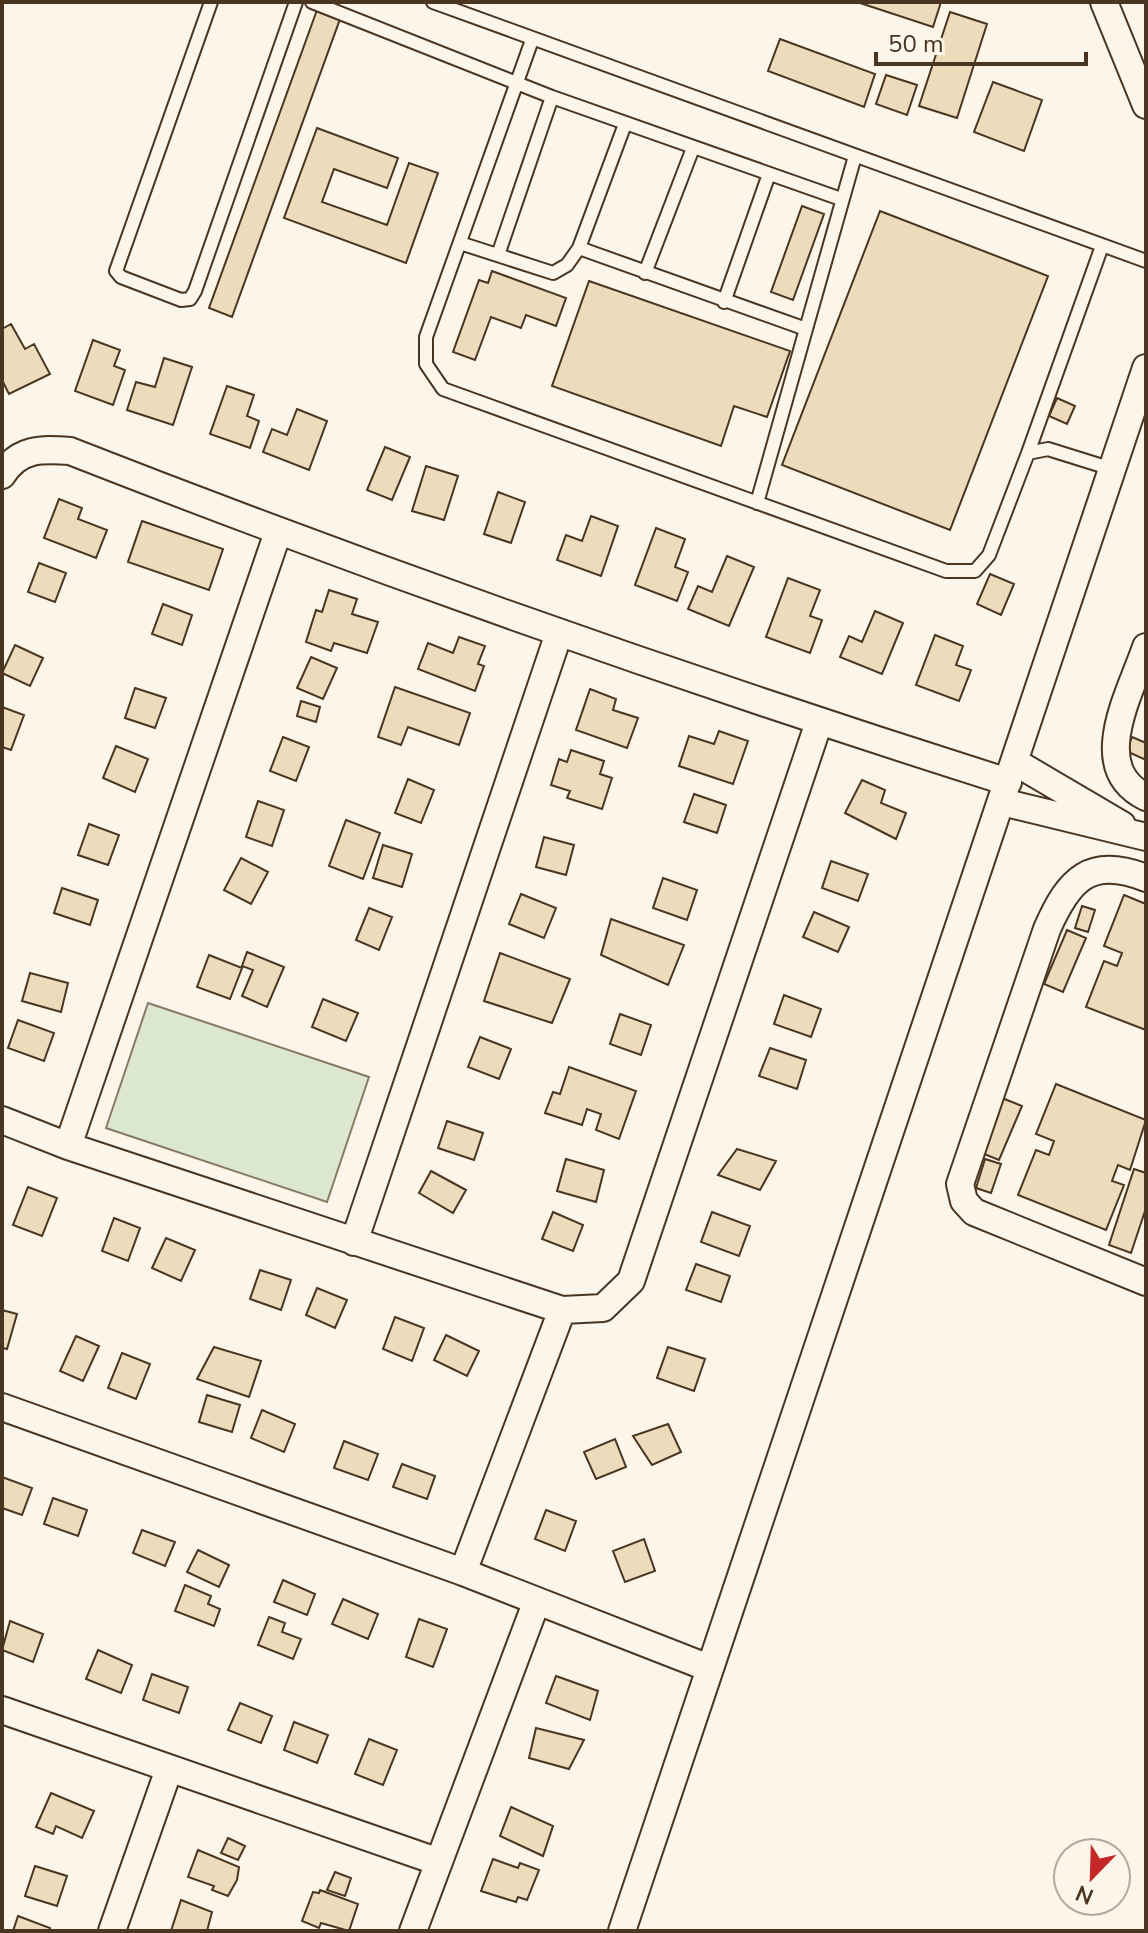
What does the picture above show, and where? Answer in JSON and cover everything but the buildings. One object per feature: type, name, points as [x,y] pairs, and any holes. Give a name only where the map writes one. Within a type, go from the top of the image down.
[{"type":"street","points":[[1104,2],[1146,105]]},
{"type":"street","points":[[622,1931],[1146,368]]},
{"type":"street","points":[[2,475],[22,454],[38,449],[70,451],[278,532],[559,633],[819,722],[1008,782],[1141,836]]},
{"type":"street","points":[[68,1146],[278,532]]},
{"type":"street","points":[[354,1242],[559,633]]},
{"type":"street","points":[[1146,647],[1116,736],[1114,755],[1118,774],[1127,786],[1146,797]]},
{"type":"street","points":[[2,1120],[68,1146],[562,1310],[603,1308],[631,1281],[819,722]]},
{"type":"street","points":[[1008,782],[1141,836]]},
{"type":"street","points":[[1146,878],[1122,868],[1099,870],[1079,878],[1064,894],[1047,929],[960,1184],[964,1201],[974,1212],[1146,1282]]},
{"type":"street","points":[[463,1572],[562,1310]]},
{"type":"street","points":[[2,1407],[463,1572],[709,1668]]},
{"type":"street","points":[[413,1931],[536,1603]]},
{"type":"street","points":[[2,1710],[439,1862]]},
{"type":"street","points":[[112,1931],[169,1769]]},
{"type":"lane","points":[[211,2],[116,271],[121,277],[181,300],[190,299],[195,291],[296,2]]},
{"type":"lane","points":[[312,2],[552,97],[841,199]]},
{"type":"lane","points":[[433,2],[1146,261]]},
{"type":"lane","points":[[532,40],[426,337],[426,364],[443,389],[757,503],[946,571],[975,571],[989,555],[1102,246]]},
{"type":"lane","points":[[498,255],[552,97]]},
{"type":"lane","points":[[460,243],[553,273],[567,265],[579,248],[625,124]]},
{"type":"lane","points":[[645,273],[693,148]]},
{"type":"lane","points":[[757,503],[855,156]]},
{"type":"lane","points":[[724,302],[769,174]]},
{"type":"lane","points":[[579,248],[806,329]]},
{"type":"lane","points":[[1028,453],[1048,449],[1112,469]]},
{"type":"green space","points":[[148,1003],[369,1077],[327,1202],[106,1128]]}]
